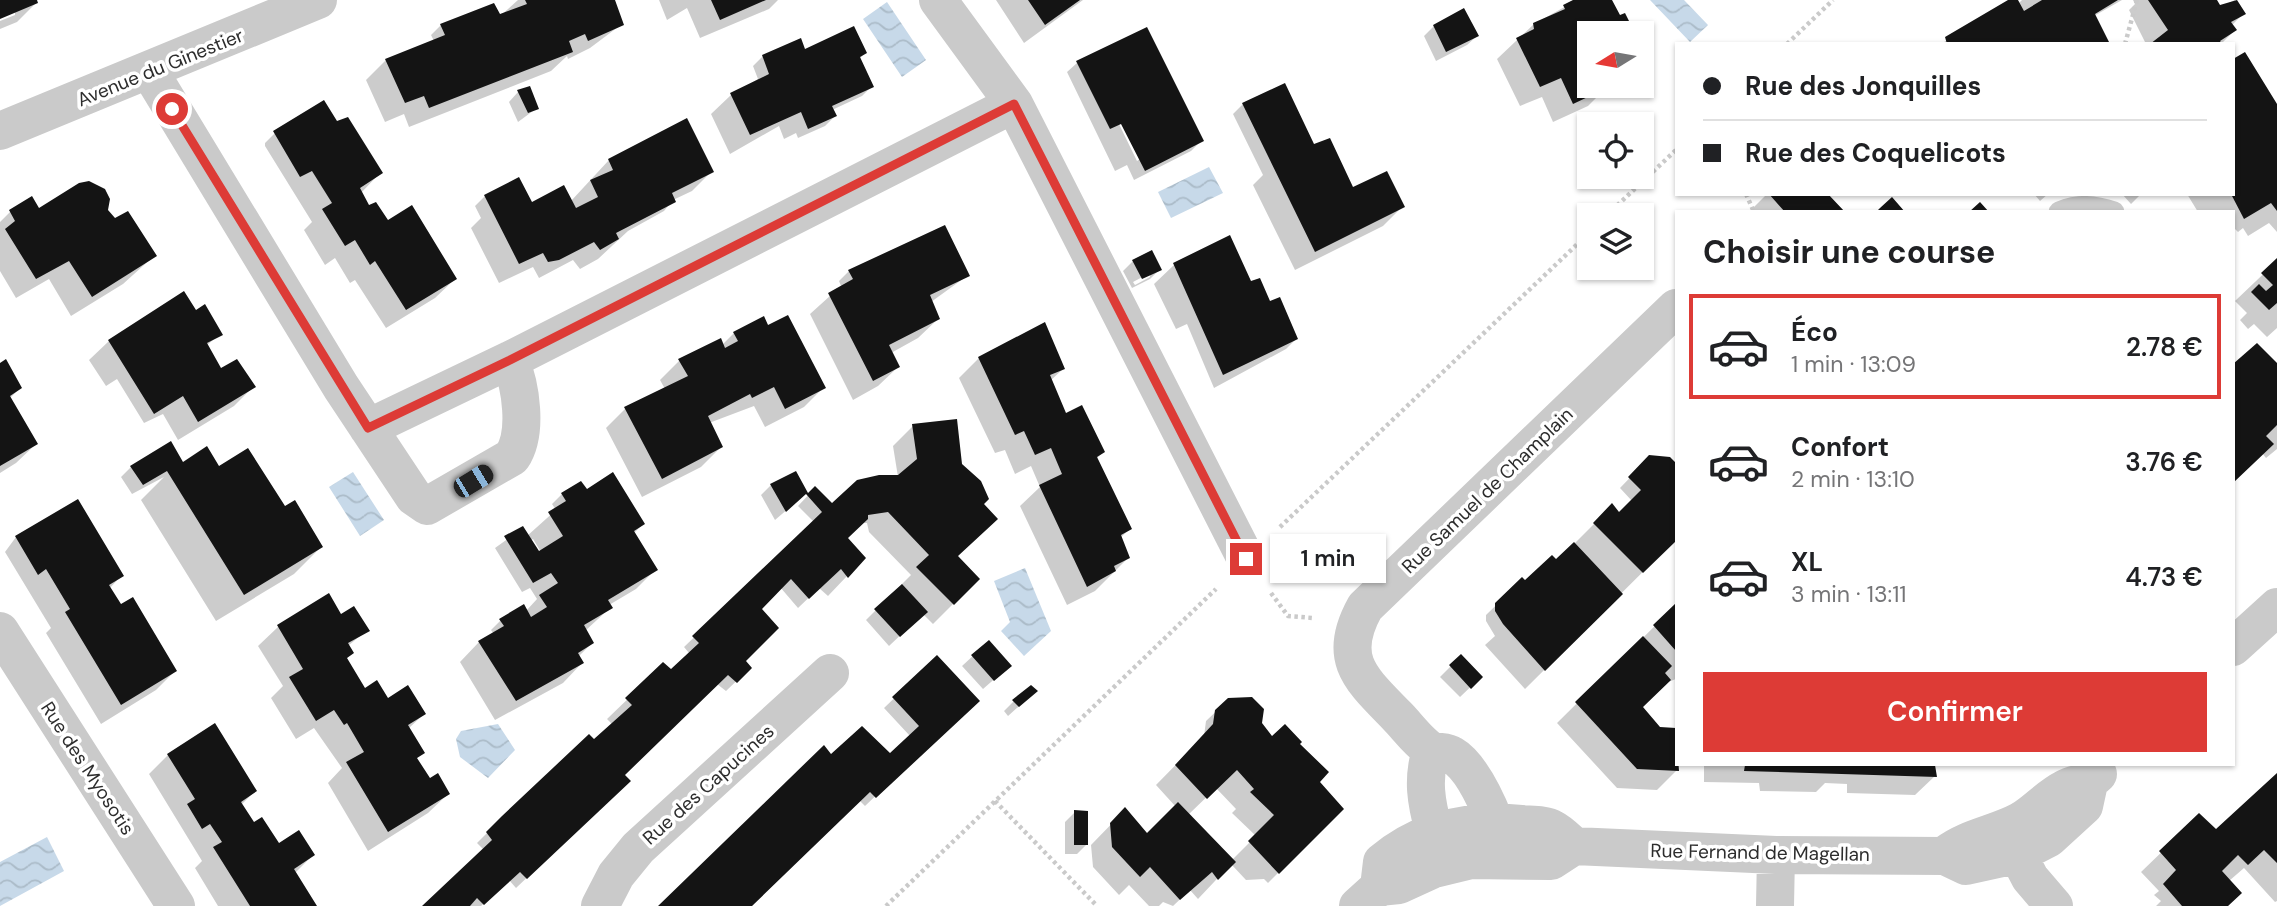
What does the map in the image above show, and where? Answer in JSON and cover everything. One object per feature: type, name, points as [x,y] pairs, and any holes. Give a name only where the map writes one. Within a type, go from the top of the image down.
[{"type":"street","name":"Avenue du Ginestier","points":[[0,131],[150,72],[318,0]]},
{"type":"street","points":[[938,0],[1014,104],[1246,559]]},
{"type":"street","points":[[150,72],[368,428],[414,497],[427,506],[435,504],[512,457],[520,446],[519,380],[510,360]]},
{"type":"street","points":[[368,428],[510,360],[1014,104]]},
{"type":"street","name":"Rue Samuel de Champlain","points":[[1356,622],[1364,607],[1675,310]]},
{"type":"street","points":[[2235,645],[2277,607]]},
{"type":"street","points":[[1356,622],[1350,644],[1354,665],[1363,681],[1431,750],[1452,755],[1485,798],[1495,822],[1471,860],[1434,831],[1425,800],[1425,769],[1431,750]]},
{"type":"street","name":"Rue des Myosotis","points":[[0,631],[176,906]]},
{"type":"street","name":"Rue des Capucines","points":[[600,906],[616,875],[638,848],[830,673]]},
{"type":"street","name":"Rue Fernand de Magellan","points":[[1369,896],[1434,869],[1471,860],[1551,860],[1574,846],[1776,855],[1945,856],[1966,866],[2011,842],[2049,838],[2084,806],[2098,774]]},
{"type":"street","name":"Rue Fernand de Magellan","points":[[1369,896],[1382,862],[1403,845],[1434,831],[1495,822],[1551,827],[1574,846]]},
{"type":"street","points":[[2011,842],[2054,906]]},
{"type":"street","points":[[1775,906],[1776,855]]},
{"type":"lane","points":[[2064,210],[2075,206],[2101,204]]},
{"type":"path","points":[[1789,42],[1833,0]]},
{"type":"path","points":[[2126,42],[2137,0]]},
{"type":"path","points":[[1620,203],[1675,150]]},
{"type":"path","points":[[1246,559],[1288,616],[1356,622]]},
{"type":"path","points":[[995,801],[1097,906]]},
{"type":"water","points":[[1650,0],[1684,0],[1708,25],[1690,42]]},
{"type":"water","points":[[887,2],[926,60],[902,77],[863,19]]},
{"type":"water","points":[[1209,167],[1223,193],[1171,218],[1158,192]]},
{"type":"water","points":[[353,472],[384,520],[360,536],[329,487]]},
{"type":"water","points":[[1025,568],[1051,631],[1024,656],[1001,631],[1010,622],[994,581]]},
{"type":"water","points":[[498,724],[515,750],[488,778],[460,757],[456,739],[461,731]]},
{"type":"water","points":[[47,837],[64,871],[0,906],[0,862]]},
{"type":"building","points":[[0,0],[37,0],[38,3],[0,19]]},
{"type":"building","points":[[525,0],[615,0],[624,25],[588,41],[585,34],[569,41],[573,52],[429,108],[424,96],[405,103],[385,59],[445,35],[440,24],[494,3],[500,14],[527,4]]},
{"type":"building","points":[[711,0],[766,0],[720,20]]},
{"type":"building","points":[[1028,0],[1080,0],[1045,25]]},
{"type":"building","points":[[1573,0],[1612,0],[1620,15],[1625,13],[1629,21],[1577,21],[1577,98],[1586,98],[1573,104],[1561,78],[1540,87],[1516,38],[1534,29],[1533,23],[1565,9],[1563,5]]},
{"type":"building","points":[[2008,0],[2018,0],[2024,11],[2042,0],[2118,0],[2095,14],[2109,42],[1946,42],[1945,37]]},
{"type":"building","points":[[2148,0],[2217,0],[2220,5],[2237,0],[2246,14],[2231,22],[2237,30],[2221,42],[2153,42],[2168,30]]},
{"type":"building","points":[[1464,8],[1479,36],[1446,52],[1433,25]]},
{"type":"building","points":[[854,26],[867,53],[860,57],[874,87],[832,106],[837,116],[808,129],[801,112],[750,135],[730,93],[769,74],[762,55],[801,38],[805,49]]},
{"type":"building","points":[[1147,27],[1204,141],[1145,171],[1121,124],[1110,129],[1076,61]]},
{"type":"building","points":[[2245,52],[2277,104],[2277,211],[2271,203],[2244,219],[2232,196],[2235,196],[2235,58]]},
{"type":"building","points":[[1285,83],[1314,144],[1330,138],[1353,187],[1387,171],[1405,207],[1315,252],[1242,103]]},
{"type":"building","points":[[530,86],[539,109],[528,113],[517,90]]},
{"type":"building","points":[[324,100],[337,121],[348,117],[383,173],[360,188],[369,205],[376,202],[388,220],[412,205],[457,279],[406,310],[375,261],[370,265],[355,240],[345,246],[322,209],[332,203],[312,171],[300,177],[273,131]]},
{"type":"building","points":[[687,118],[714,172],[672,193],[676,202],[616,233],[619,239],[600,250],[594,242],[559,260],[548,262],[543,253],[519,264],[484,195],[519,177],[532,202],[564,185],[576,208],[598,197],[590,180],[613,170],[608,159]]},
{"type":"building","points":[[89,181],[105,189],[110,199],[108,210],[115,218],[128,211],[157,256],[92,297],[69,261],[36,279],[5,229],[15,221],[9,210],[32,196],[39,208],[79,183]]},
{"type":"building","points":[[1771,196],[1830,196],[1843,210],[1783,210]]},
{"type":"building","points":[[1892,197],[1903,210],[1878,210]]},
{"type":"building","points":[[1980,202],[1987,210],[1971,210]]},
{"type":"building","points":[[945,225],[970,276],[930,295],[940,319],[889,345],[900,367],[873,381],[828,293],[853,279],[848,270]]},
{"type":"building","points":[[1230,235],[1251,281],[1260,278],[1270,301],[1280,297],[1298,339],[1223,375],[1173,263]]},
{"type":"building","points":[[1152,250],[1162,270],[1142,279],[1132,260]]},
{"type":"building","points":[[2277,258],[2277,303],[2269,310],[2251,292],[2259,284],[2266,291],[2273,285],[2261,273]]},
{"type":"building","points":[[184,291],[196,310],[205,304],[223,335],[207,343],[221,368],[237,359],[256,387],[198,422],[183,396],[154,414],[108,340]]},
{"type":"building","points":[[788,315],[826,388],[785,409],[774,387],[752,398],[750,394],[708,416],[723,447],[662,479],[624,407],[688,376],[678,359],[721,338],[725,348],[738,341],[733,332],[764,316],[768,325]]},
{"type":"building","points":[[1045,322],[1065,369],[1050,375],[1066,413],[1082,405],[1105,452],[1097,457],[1132,529],[1121,535],[1130,558],[1114,566],[1116,571],[1087,587],[1039,485],[1062,474],[1051,448],[1035,455],[1024,431],[1015,435],[978,357]]},
{"type":"building","points":[[2257,343],[2277,363],[2277,425],[2266,436],[2274,444],[2235,481],[2235,362]]},
{"type":"building","points":[[6,359],[22,388],[10,396],[38,444],[0,466],[0,363]]},
{"type":"building","points":[[957,419],[962,464],[981,481],[989,499],[984,504],[998,519],[958,556],[980,579],[954,605],[916,567],[929,555],[888,512],[868,515],[868,519],[848,538],[866,558],[848,578],[841,569],[809,599],[791,579],[762,609],[779,628],[746,661],[752,668],[737,683],[728,675],[625,775],[631,781],[527,879],[520,872],[484,905],[477,898],[470,906],[422,906],[492,840],[486,832],[502,816],[589,734],[594,739],[632,705],[625,698],[663,662],[671,669],[699,643],[692,636],[822,512],[806,494],[786,512],[770,484],[796,471],[808,493],[815,486],[832,503],[857,480],[879,475],[898,475],[917,459],[912,424]]},
{"type":"building","points":[[171,441],[183,462],[207,446],[219,466],[248,448],[285,506],[295,500],[323,547],[244,595],[167,471],[143,485],[130,466]]},
{"type":"building","points":[[1649,455],[1670,457],[1675,462],[1675,542],[1643,573],[1593,523],[1612,503],[1619,512],[1641,490],[1628,477]]},
{"type":"building","points":[[613,472],[645,524],[634,531],[658,570],[608,600],[613,608],[584,625],[594,643],[578,653],[584,663],[516,701],[478,641],[504,626],[499,619],[524,604],[531,617],[547,607],[539,595],[558,583],[551,573],[533,583],[504,536],[523,526],[539,551],[563,536],[548,512],[566,501],[561,493],[581,481],[587,489]]},
{"type":"building","points":[[78,499],[124,576],[109,585],[121,604],[133,597],[177,671],[121,705],[65,612],[70,609],[46,569],[38,575],[15,536]]},
{"type":"building","points":[[1574,542],[1623,594],[1545,671],[1503,624],[1495,611],[1495,603],[1522,577],[1525,580],[1552,555],[1556,559]]},
{"type":"building","points":[[902,584],[928,612],[900,637],[874,609]]},
{"type":"building","points":[[329,593],[341,614],[354,606],[370,631],[348,643],[354,653],[347,658],[365,688],[377,680],[388,698],[408,685],[426,714],[408,725],[425,753],[417,758],[430,778],[438,773],[450,794],[388,832],[346,762],[364,752],[347,723],[344,725],[334,710],[316,721],[289,677],[303,669],[277,625]]},
{"type":"building","points":[[1675,604],[1675,650],[1653,625]]},
{"type":"building","points":[[1643,636],[1672,666],[1665,673],[1671,680],[1643,707],[1660,727],[1675,728],[1675,766],[1679,766],[1679,771],[1637,769],[1575,702]]},
{"type":"building","points":[[989,640],[1012,666],[994,681],[971,655]]},
{"type":"building","points":[[1461,654],[1483,677],[1471,689],[1449,665]]},
{"type":"building","points":[[937,655],[980,701],[876,798],[870,792],[752,906],[658,906],[824,745],[831,754],[862,726],[890,753],[919,726],[892,697]]},
{"type":"building","points":[[1031,685],[1038,691],[1019,707],[1012,700]]},
{"type":"building","points":[[1252,697],[1264,709],[1262,723],[1272,736],[1285,724],[1302,742],[1300,744],[1329,772],[1320,782],[1344,809],[1279,874],[1248,841],[1274,815],[1250,792],[1254,789],[1237,770],[1207,799],[1175,765],[1213,724],[1215,710],[1228,698]]},
{"type":"building","points":[[215,723],[257,791],[241,802],[254,822],[262,817],[279,843],[299,830],[315,855],[294,869],[317,906],[250,906],[213,847],[222,842],[210,824],[202,829],[187,804],[195,799],[167,754]]},
{"type":"building","points":[[1745,766],[1935,766],[1937,777],[1744,771]]},
{"type":"building","points":[[2277,773],[2277,863],[2264,850],[2248,865],[2238,855],[2222,871],[2242,893],[2228,906],[2182,906],[2163,884],[2176,870],[2159,851],[2199,813],[2216,829]]},
{"type":"building","points":[[1178,802],[1236,862],[1218,880],[1212,872],[1180,900],[1150,867],[1140,877],[1112,847],[1110,823],[1125,807],[1147,833]]},
{"type":"building","points":[[1074,810],[1088,811],[1088,845],[1074,845]]},
{"type":"route","points":[[172,109],[368,428],[510,360],[1014,104],[1246,559]]}]
